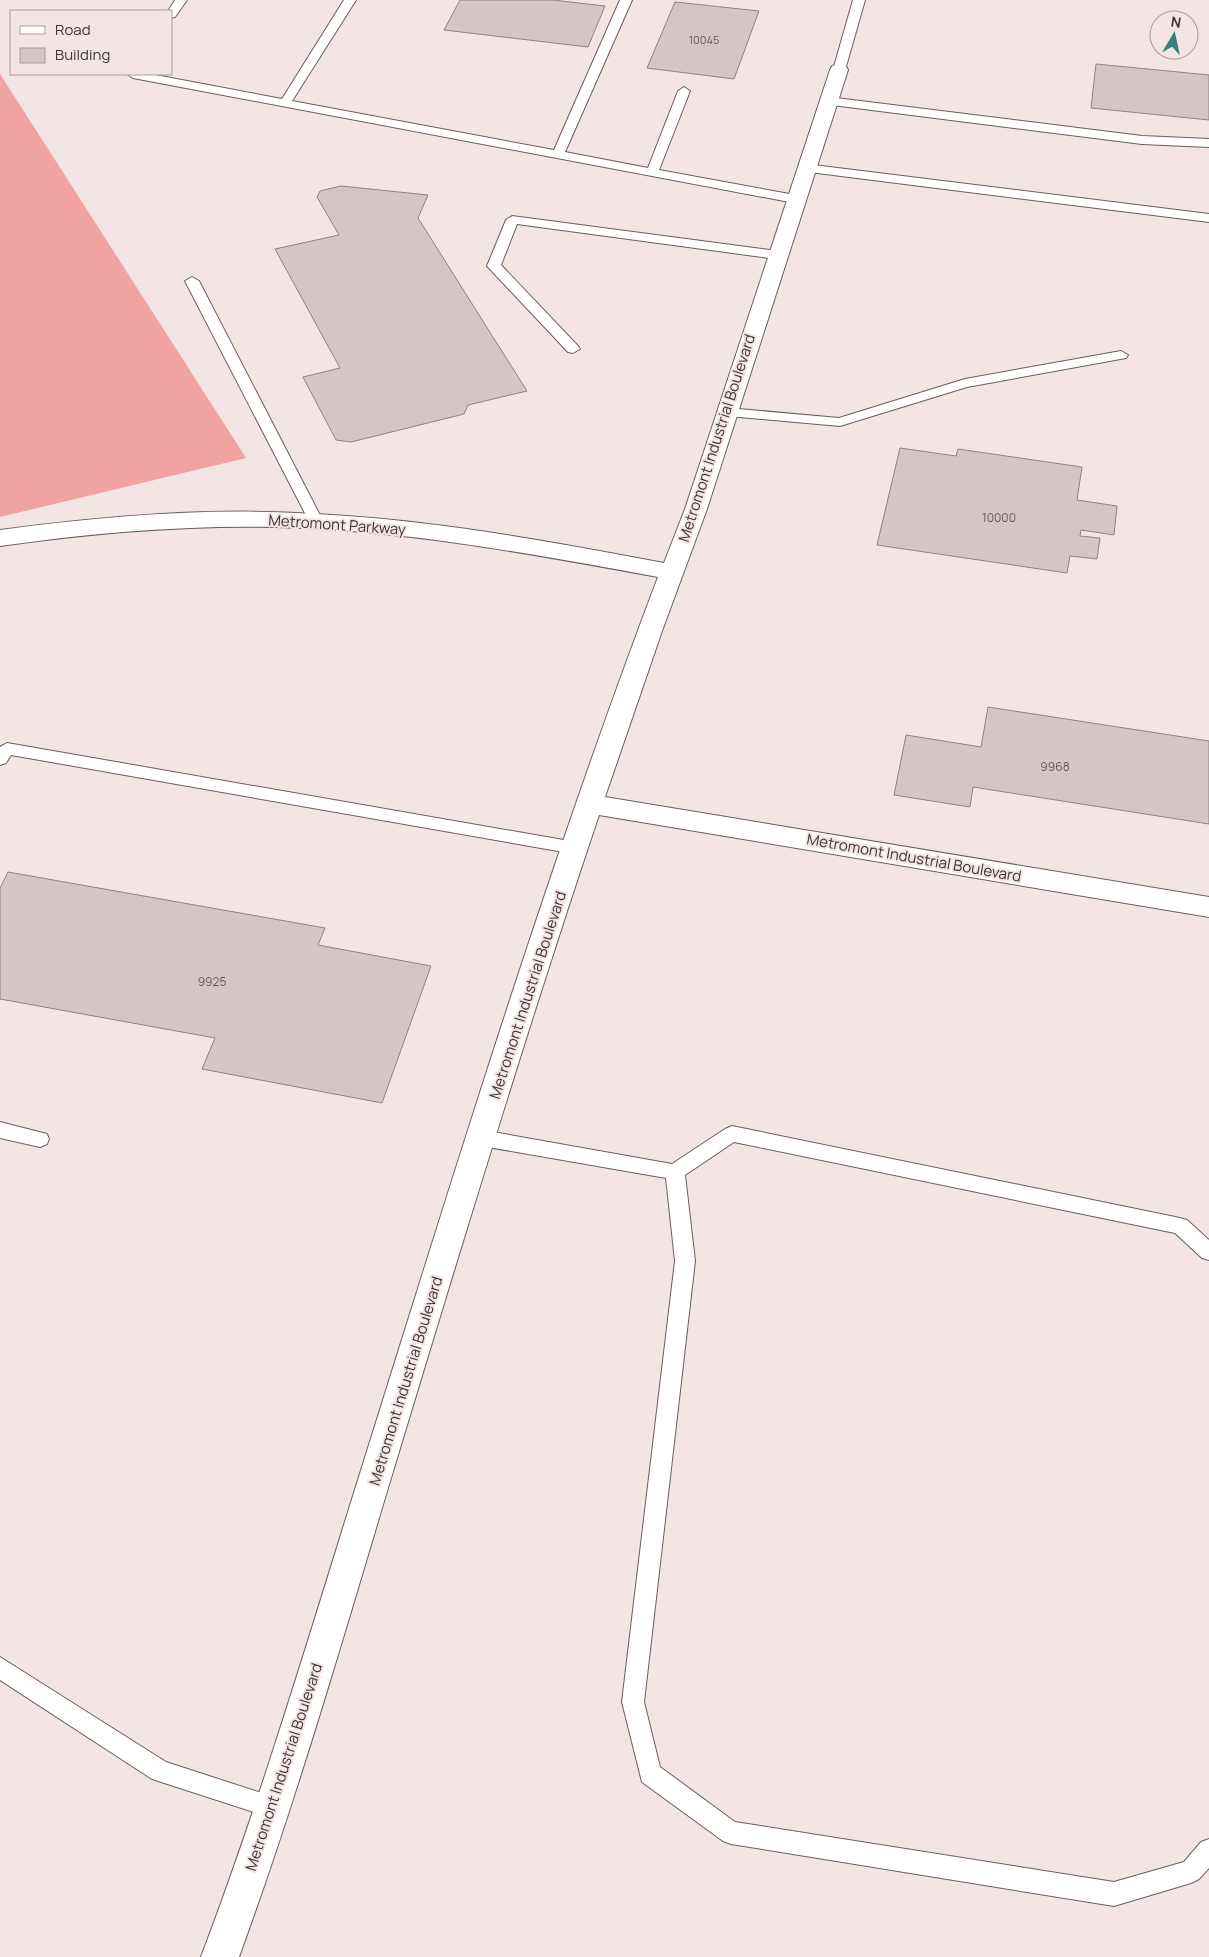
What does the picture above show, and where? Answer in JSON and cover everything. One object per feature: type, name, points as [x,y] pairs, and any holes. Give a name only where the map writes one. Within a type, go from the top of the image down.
[{"type":"street","name":"Metromont Industrial Boulevard","points":[[220,1957],[272,1807],[575,848],[671,572],[696,509],[805,168],[839,70]]},
{"type":"street","name":"Metromont Parkway","points":[[0,538],[66,528],[140,521],[316,521],[426,531],[512,543],[671,572]]},
{"type":"street","name":"Metromont Industrial Boulevard","points":[[590,804],[1209,908]]},
{"type":"lane","points":[[172,14],[181,0]]},
{"type":"lane","points":[[284,103],[350,0]]},
{"type":"lane","points":[[558,155],[626,0]]},
{"type":"lane","points":[[839,70],[859,0]]},
{"type":"lane","points":[[132,75],[795,199]]},
{"type":"lane","points":[[652,172],[684,91]]},
{"type":"lane","points":[[828,101],[1142,140],[1209,143]]},
{"type":"lane","points":[[805,168],[1209,218]]},
{"type":"lane","points":[[573,349],[494,266],[512,220],[777,256]]},
{"type":"lane","points":[[192,282],[316,521]]},
{"type":"lane","points":[[727,412],[840,422],[964,383],[1121,355]]},
{"type":"lane","points":[[0,759],[7,749],[575,848]]},
{"type":"lane","points":[[0,1130],[40,1139]]},
{"type":"lane","points":[[482,1138],[675,1172],[732,1134],[1180,1226],[1209,1252]]},
{"type":"lane","points":[[675,1172],[685,1261],[633,1702],[650,1774],[730,1833],[1114,1894],[1191,1871],[1209,1850]]},
{"type":"lane","points":[[0,1668],[160,1771],[272,1807]]},
{"type":"shaded area","points":[[0,74],[246,458],[0,517]]},
{"type":"building","points":[[460,0],[553,0],[605,6],[588,47],[444,30]]},
{"type":"building","points":[[675,2],[759,11],[734,79],[647,68]]},
{"type":"building","points":[[1096,64],[1209,75],[1209,120],[1091,108]]},
{"type":"building","points":[[341,186],[428,195],[418,218],[527,391],[468,405],[464,414],[351,442],[336,440],[303,377],[340,368],[275,249],[339,235],[317,197],[320,191]]},
{"type":"building","points":[[900,448],[956,456],[958,449],[1082,467],[1077,500],[1117,506],[1114,535],[1081,530],[1080,536],[1100,538],[1097,559],[1070,556],[1067,573],[877,545]]},
{"type":"building","points":[[988,707],[1209,741],[1209,824],[973,787],[970,807],[894,795],[906,735],[981,747]]},
{"type":"building","points":[[8,872],[325,928],[318,945],[431,966],[382,1103],[202,1069],[215,1038],[0,999],[0,888]]}]
